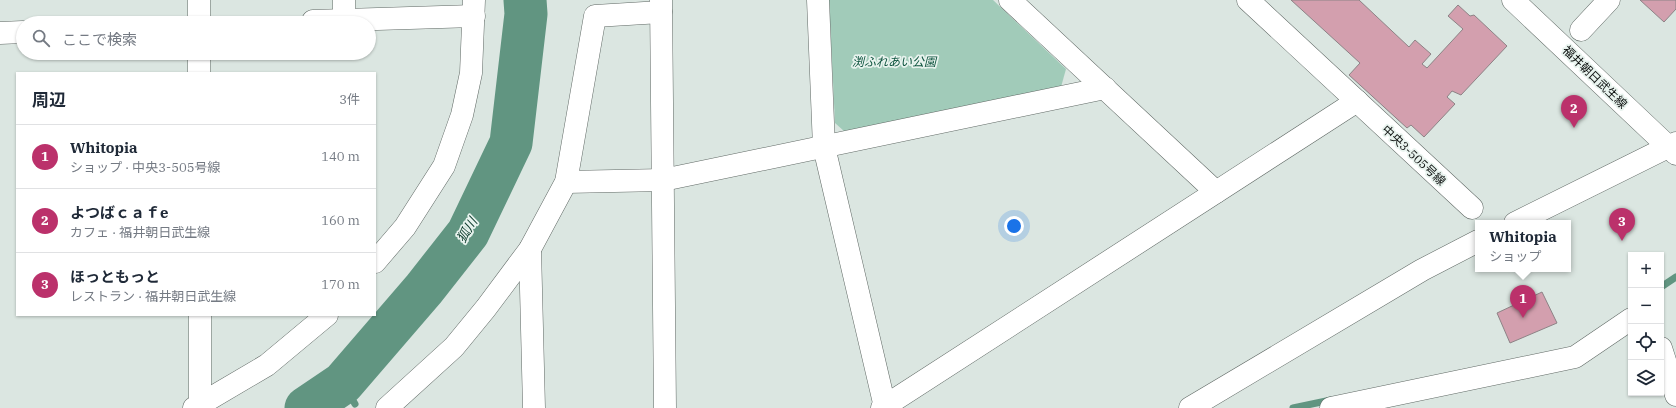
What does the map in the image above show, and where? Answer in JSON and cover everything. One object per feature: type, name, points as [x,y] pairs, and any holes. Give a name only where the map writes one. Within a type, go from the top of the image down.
[{"type":"street","points":[[199,0],[199,16]]},
{"type":"street","points":[[818,0],[824,147],[883,407],[1357,101]]},
{"type":"street","points":[[1010,0],[1216,192]]},
{"type":"street","name":"中央3-505号線","points":[[1248,0],[1472,208]]},
{"type":"street","name":"福井朝日武生線","points":[[1513,0],[1673,148]]},
{"type":"street","points":[[1581,30],[1609,0]]},
{"type":"street","points":[[387,408],[454,347],[486,308],[530,249],[566,182],[595,16],[661,6],[665,408]]},
{"type":"street","points":[[327,16],[344,10],[474,8],[471,73],[462,115],[444,166],[405,227],[376,261]]},
{"type":"street","points":[[0,33],[16,32]]},
{"type":"street","points":[[199,60],[199,72]]},
{"type":"street","points":[[566,182],[663,180],[1105,88]]},
{"type":"street","points":[[1521,220],[1673,148]]},
{"type":"street","points":[[1190,408],[1422,270],[1475,244]]},
{"type":"street","points":[[529,406],[530,249]]},
{"type":"street","points":[[198,407],[200,316]]},
{"type":"street","points":[[198,407],[267,365],[326,316]]},
{"type":"street","points":[[1331,408],[1575,357],[1628,321]]},
{"type":"street","points":[[1664,357],[1676,395]]},
{"type":"green space","name":"渕ふれあい公園","points":[[829,0],[993,0],[1066,69],[1061,87],[845,132],[835,123]]},
{"type":"building","points":[[1291,0],[1359,0],[1409,47],[1415,40],[1431,54],[1422,64],[1427,68],[1463,29],[1448,16],[1458,5],[1470,16],[1474,15],[1507,46],[1461,95],[1452,91],[1447,97],[1455,104],[1424,137],[1411,125],[1407,128],[1349,75],[1360,63]]},
{"type":"building","points":[[1640,0],[1676,0],[1676,9],[1664,22]]},
{"type":"building","points":[[1542,292],[1557,323],[1510,343],[1497,313]]},
{"type":"waterway","name":"狐川","points":[[306,408],[343,383],[424,289],[468,233],[511,143],[526,14],[525,0]]},
{"type":"waterway","points":[[1664,285],[1676,277]]},
{"type":"waterway","points":[[343,383],[355,404]]},
{"type":"waterway","points":[[1293,408],[1331,400]]},
{"type":"place","name":"よつばｃａｆe","points":[[1574,128]]},
{"type":"place","name":"ほっともっと","points":[[1622,241]]},
{"type":"place","name":"Whitopia","points":[[1523,318]]}]
